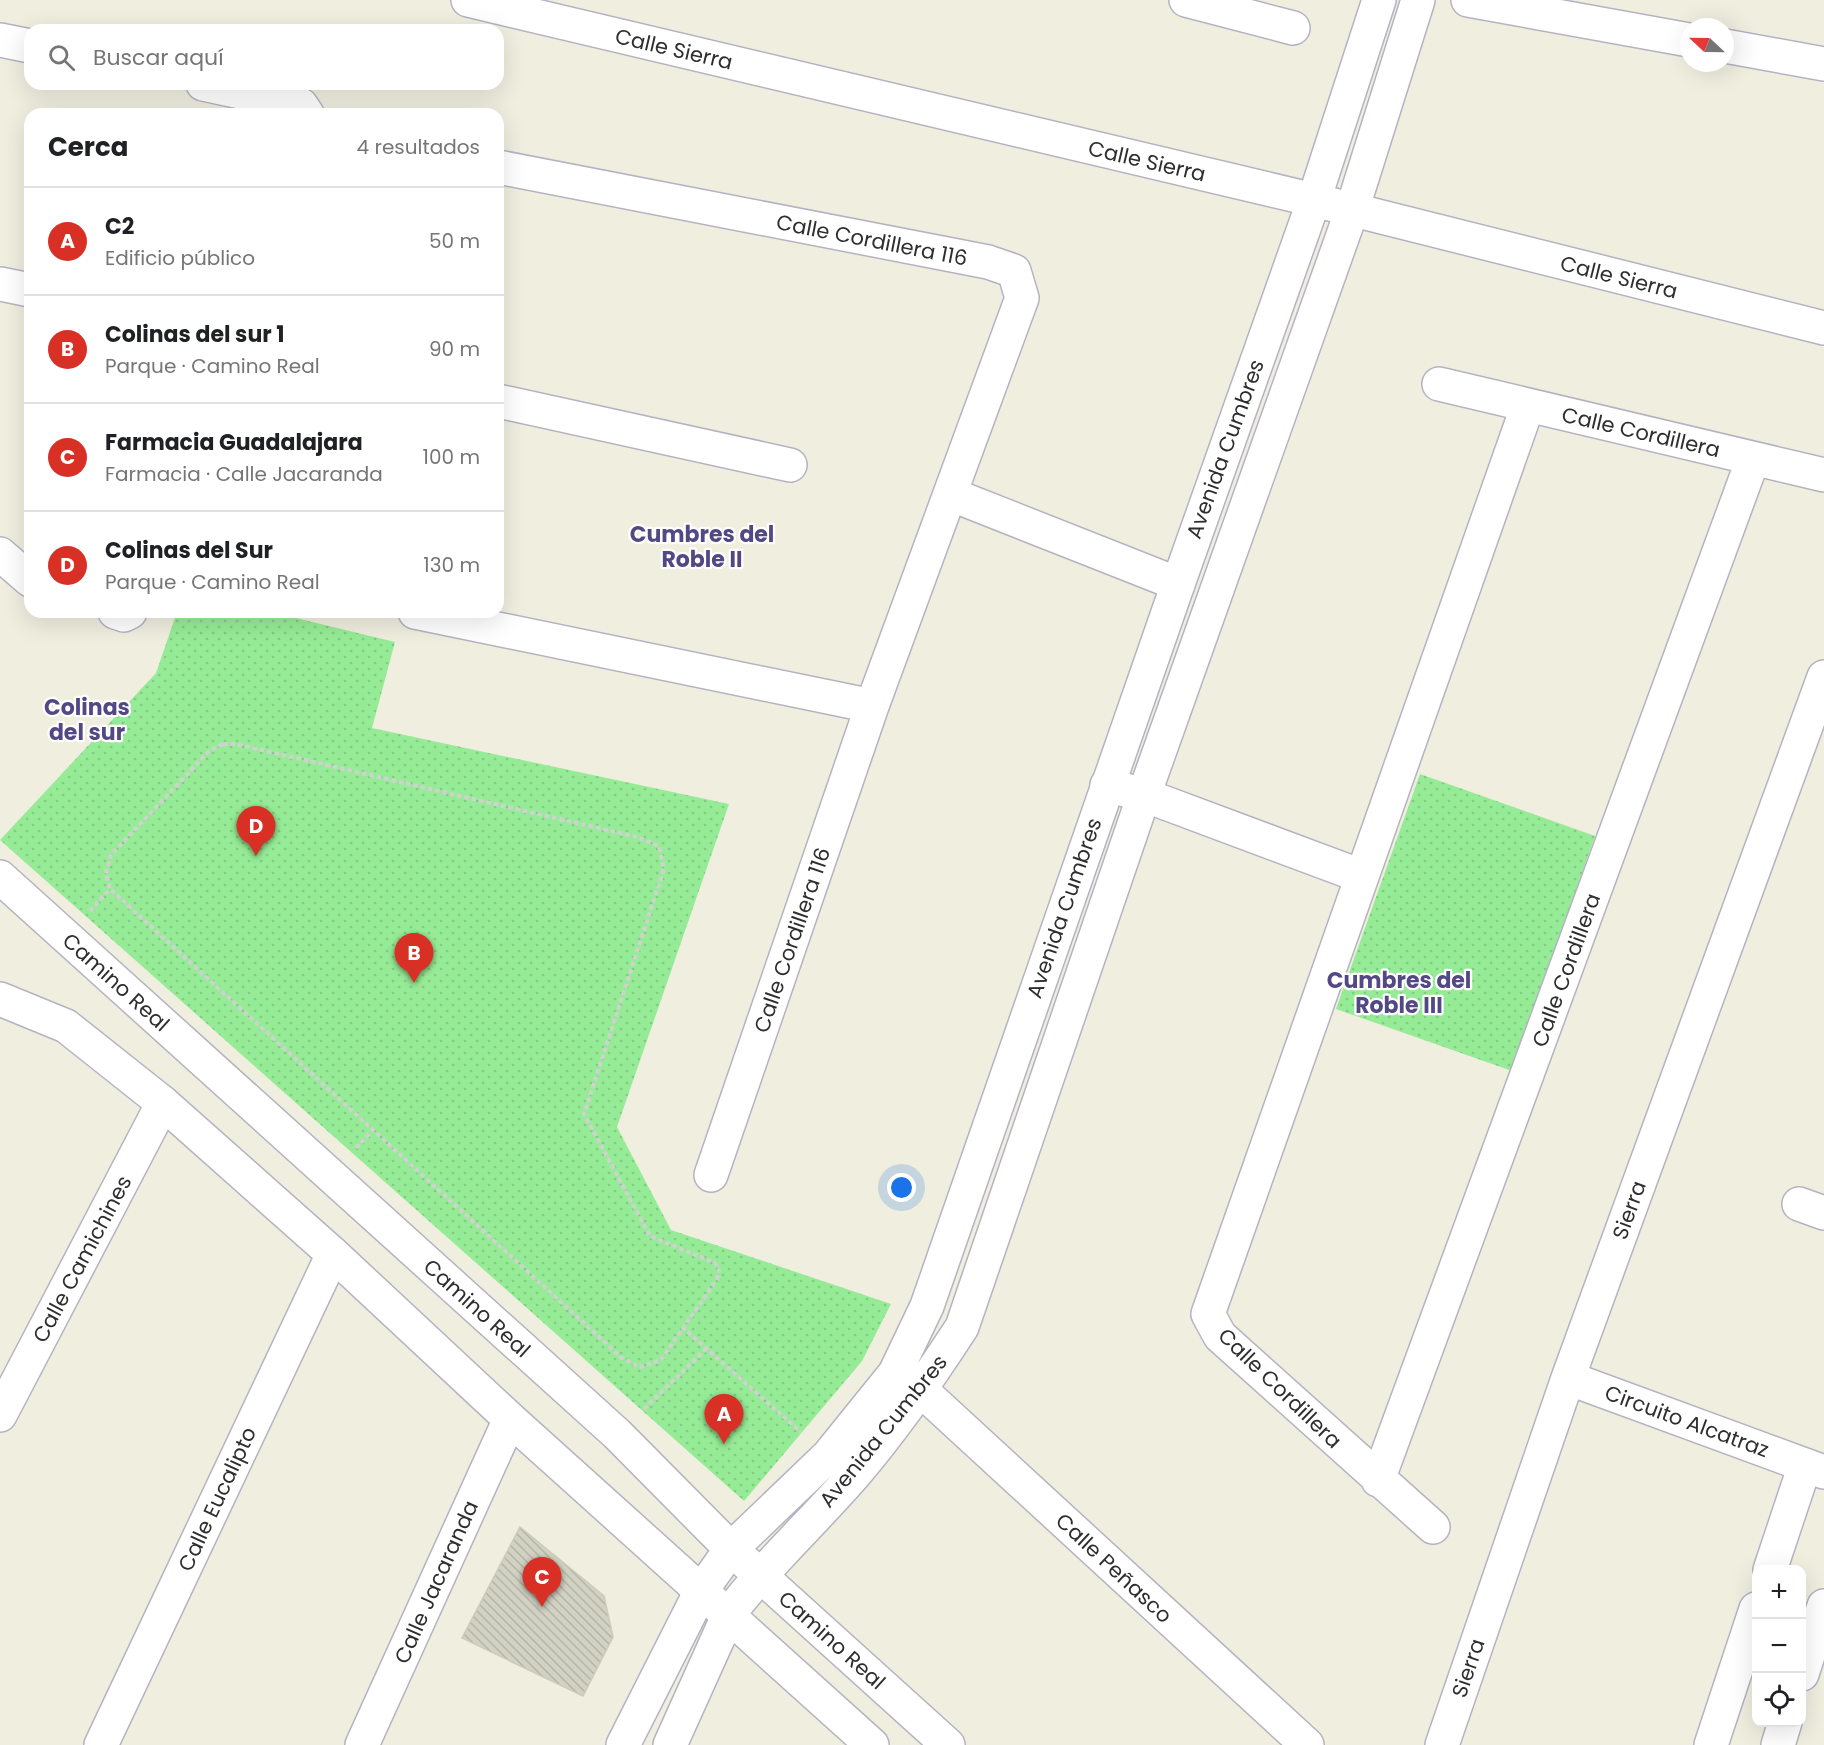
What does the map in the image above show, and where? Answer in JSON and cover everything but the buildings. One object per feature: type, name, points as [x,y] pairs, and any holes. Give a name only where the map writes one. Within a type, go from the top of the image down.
[{"type":"street","name":"Calle Sierra","points":[[468,0],[1314,200],[1824,328]]},
{"type":"street","name":"Avenida Cumbres","points":[[623,1745],[701,1591],[731,1549],[828,1456],[895,1373],[927,1306],[1107,785],[1314,200],[1379,0]]},
{"type":"street","name":"Avenida Cumbres","points":[[670,1745],[729,1614],[760,1574],[854,1475],[921,1390],[962,1327],[1144,795],[1352,210],[1418,0]]},
{"type":"street","points":[[1468,0],[1680,38]]},
{"type":"street","points":[[1199,1],[1293,28]]},
{"type":"street","points":[[0,40],[24,45]]},
{"type":"street","points":[[1734,48],[1824,64]]},
{"type":"street","points":[[231,90],[301,105],[303,108]]},
{"type":"street","name":"Calle Cordillera 116","points":[[504,168],[976,260],[1014,271],[1022,298],[872,706],[711,1175]]},
{"type":"street","points":[[0,284],[24,289]]},
{"type":"street","name":"Calle Cordillera","points":[[1439,384],[1824,476]]},
{"type":"street","points":[[504,402],[789,465]]},
{"type":"street","name":"Calle Cordillera","points":[[1433,1527],[1220,1336],[1208,1314],[1528,405]]},
{"type":"street","name":"Calle Cordillera","points":[[1378,1480],[1753,459]]},
{"type":"street","points":[[950,494],[1178,584]]},
{"type":"street","points":[[0,554],[24,575]]},
{"type":"street","points":[[444,618],[872,706]]},
{"type":"street","name":"Sierra","points":[[1442,1745],[1568,1378],[1824,677]]},
{"type":"street","points":[[1107,785],[1144,795],[1361,876]]},
{"type":"street","name":"Camino Real","points":[[0,878],[617,1434],[731,1549],[948,1745]]},
{"type":"street","points":[[0,999],[66,1026],[163,1103],[333,1254],[510,1419],[872,1745]]},
{"type":"street","name":"Calle Camichines","points":[[0,1415],[163,1103]]},
{"type":"street","name":"Calle Eucalipto","points":[[101,1745],[333,1254]]},
{"type":"street","name":"Circuito Alcatraz","points":[[1568,1378],[1815,1469],[1772,1565]]},
{"type":"street","name":"Calle Peñasco","points":[[921,1390],[1307,1745]]},
{"type":"street","name":"Calle Jacaranda","points":[[362,1745],[510,1419]]},
{"type":"street","points":[[1802,1673],[1824,1606]]},
{"type":"street","points":[[1711,1745],[1753,1619]]},
{"type":"street","points":[[1778,1745],[1783,1727]]},
{"type":"path","points":[[223,744],[236,744],[637,837],[659,846],[664,868],[584,1114],[650,1236],[715,1263],[719,1270],[717,1279],[682,1327],[661,1360],[640,1367],[622,1358],[110,890],[106,873],[111,855],[210,750],[223,744]]},
{"type":"path","points":[[682,1327],[828,1456]]},
{"type":"path","points":[[617,1434],[706,1349]]},
{"type":"green space","points":[[175,618],[296,618],[395,642],[372,728],[729,804],[617,1127],[671,1230],[891,1304],[862,1361],[744,1501],[0,840],[156,673]]},
{"type":"green space","points":[[1420,774],[1595,836],[1512,1071],[1336,1009]]},
{"type":"place","name":"Colinas del Sur","points":[[256,856]]},
{"type":"place","name":"Colinas del sur 1","points":[[414,983]]},
{"type":"place","name":"C2","points":[[724,1444]]},
{"type":"place","name":"Farmacia Guadalajara","points":[[542,1607]]},
{"type":"district","name":"Cumbres del Roble II","points":[[702,546]]},
{"type":"district","name":"Colinas del sur","points":[[87,720]]},
{"type":"district","name":"Cumbres del Roble III","points":[[1399,992]]}]
